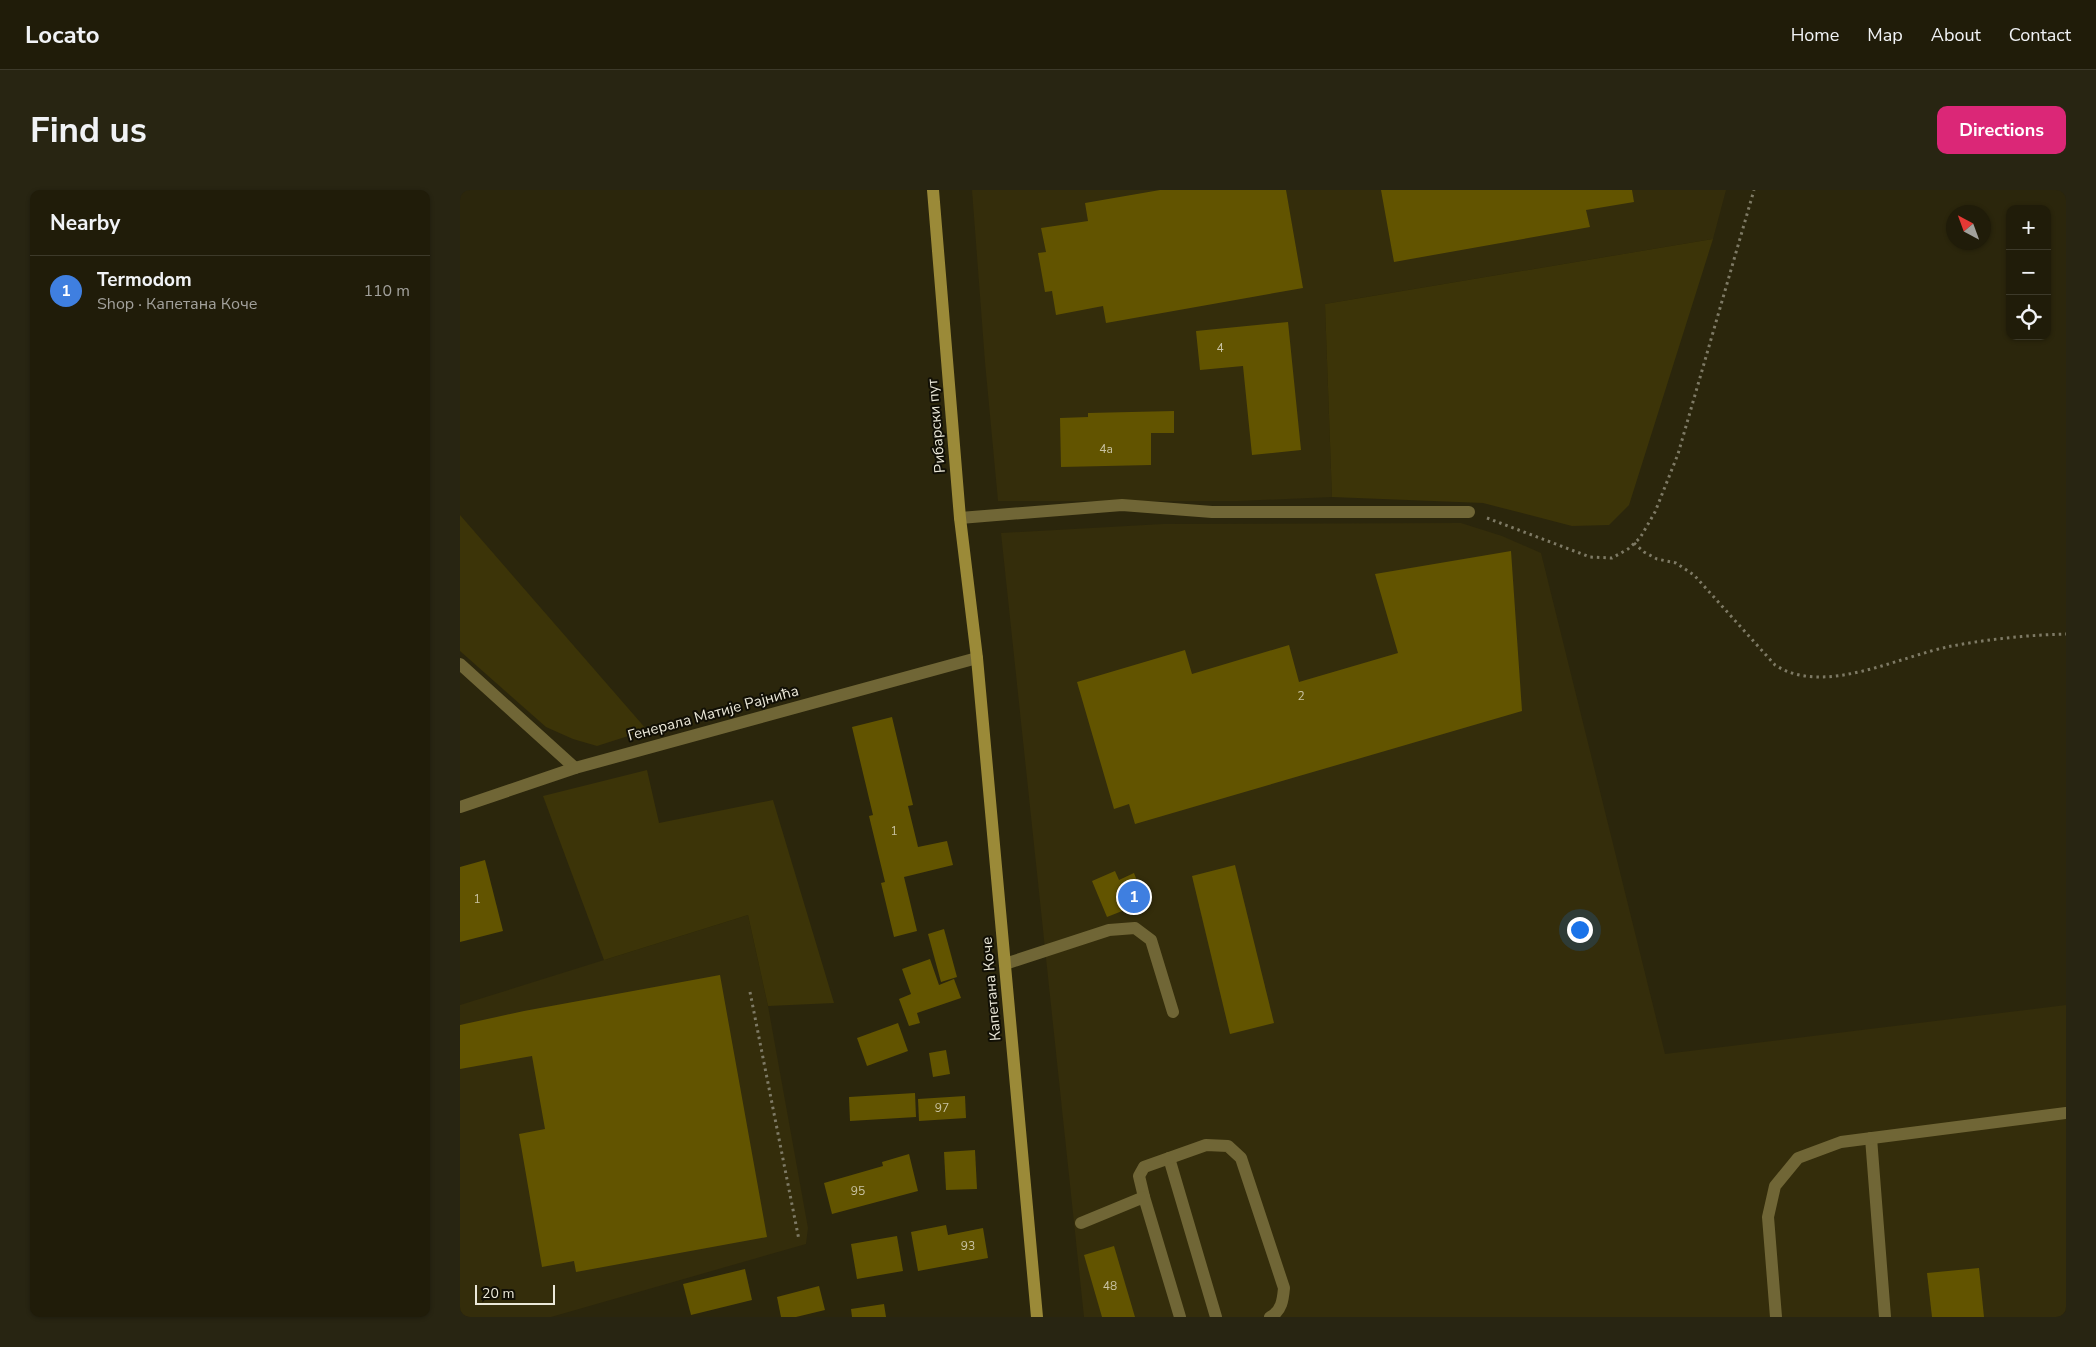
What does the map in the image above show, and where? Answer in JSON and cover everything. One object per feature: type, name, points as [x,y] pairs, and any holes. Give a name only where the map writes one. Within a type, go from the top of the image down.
[{"type":"main road","name":"Рибарски пут","points":[[933,190],[960,518],[977,658]]},
{"type":"main road","name":"Капетана Коче","points":[[977,658],[1037,1317]]},
{"type":"street","points":[[960,518],[1122,505],[1212,512],[1469,512]]},
{"type":"street","name":"Генерала Матије Рајнића","points":[[460,806],[575,768],[977,658]]},
{"type":"street","points":[[460,664],[575,768]]},
{"type":"street","points":[[1005,964],[1109,930],[1135,928],[1151,940],[1173,1012]]},
{"type":"street","points":[[1776,1317],[1768,1217],[1775,1186],[1798,1158],[1841,1142],[2066,1112]]},
{"type":"street","points":[[1871,1138],[1885,1317]]},
{"type":"street","points":[[1180,1317],[1138,1176],[1144,1166],[1206,1145],[1228,1146],[1241,1158],[1284,1288],[1283,1302],[1275,1314],[1270,1317]]},
{"type":"street","points":[[1168,1158],[1216,1317]]},
{"type":"street","points":[[1081,1223],[1144,1197]]},
{"type":"path","points":[[1469,512],[1590,557],[1612,558],[1640,538],[1655,512],[1678,454],[1754,190]]},
{"type":"path","points":[[1634,543],[1644,552],[1657,559],[1676,562],[1694,575],[1775,664],[1785,671],[1806,677],[1831,678],[1951,646],[2034,635],[2066,634]]},
{"type":"path","points":[[750,992],[799,1240]]},
{"type":"shaded area","points":[[972,190],[1726,190],[1713,239],[1325,304],[1332,497],[1238,501],[998,501]]},
{"type":"shaded area","points":[[1713,239],[1629,505],[1609,525],[1572,526],[1483,503],[1332,497],[1325,304]]},
{"type":"shaded area","points":[[460,515],[647,730],[597,746],[573,739],[546,727],[460,651]]},
{"type":"shaded area","points":[[1461,523],[1502,536],[1541,553],[1665,1054],[2066,1005],[2066,1317],[1084,1317],[1001,533],[1163,524]]},
{"type":"shaded area","points":[[647,770],[659,823],[773,800],[834,1003],[768,1006],[748,915],[604,960],[543,796]]},
{"type":"shaded area","points":[[748,915],[768,1006],[808,1228],[806,1244],[551,1317],[460,1317],[460,1005]]},
{"type":"building","points":[[1160,190],[1286,190],[1303,288],[1106,323],[1103,306],[1056,315],[1052,291],[1045,292],[1038,253],[1046,252],[1041,228],[1088,221],[1085,203]]},
{"type":"building","points":[[1381,190],[1632,190],[1634,202],[1586,210],[1590,227],[1394,262]]},
{"type":"building","points":[[1288,322],[1301,450],[1252,455],[1243,366],[1200,370],[1196,331]]},
{"type":"building","points":[[1174,411],[1174,433],[1151,433],[1151,465],[1061,467],[1060,418],[1088,417],[1088,413]]},
{"type":"building","points":[[1511,551],[1522,711],[1135,824],[1129,804],[1114,809],[1077,682],[1185,650],[1192,674],[1289,645],[1299,682],[1398,653],[1375,574]]},
{"type":"building","points":[[892,717],[913,805],[908,806],[918,847],[947,841],[953,865],[904,877],[917,931],[894,937],[881,883],[885,882],[869,816],[873,815],[852,727]]},
{"type":"building","points":[[485,860],[503,931],[460,942],[460,867]]},
{"type":"building","points":[[1235,865],[1274,1023],[1230,1034],[1192,876]]},
{"type":"building","points":[[1115,871],[1119,880],[1134,873],[1145,902],[1107,917],[1092,881]]},
{"type":"building","points":[[944,929],[957,977],[941,982],[928,934]]},
{"type":"building","points":[[930,959],[939,985],[954,979],[961,998],[917,1013],[920,1023],[909,1026],[899,999],[911,994],[902,969]]},
{"type":"building","points":[[720,975],[767,1237],[576,1272],[574,1261],[542,1267],[519,1134],[545,1129],[532,1056],[460,1069],[460,1025],[524,1011]]},
{"type":"building","points":[[898,1023],[908,1051],[867,1066],[857,1038]]},
{"type":"building","points":[[946,1050],[950,1074],[933,1077],[929,1053]]},
{"type":"building","points":[[915,1093],[916,1117],[850,1121],[849,1097]]},
{"type":"building","points":[[965,1096],[966,1118],[919,1121],[918,1099]]},
{"type":"building","points":[[975,1150],[977,1189],[946,1190],[944,1152]]},
{"type":"building","points":[[909,1154],[918,1191],[832,1214],[824,1183],[883,1166],[882,1162]]},
{"type":"building","points":[[946,1225],[948,1235],[983,1228],[988,1258],[918,1271],[911,1232]]},
{"type":"building","points":[[897,1236],[903,1271],[857,1279],[851,1244]]},
{"type":"building","points":[[1114,1246],[1135,1317],[1102,1317],[1084,1255]]},
{"type":"building","points":[[1979,1268],[1984,1317],[1932,1317],[1927,1273]]},
{"type":"building","points":[[745,1269],[752,1300],[691,1315],[683,1284]]},
{"type":"building","points":[[819,1286],[825,1310],[796,1317],[781,1317],[777,1297]]},
{"type":"building","points":[[884,1304],[886,1317],[852,1317],[851,1309]]},
{"type":"place","name":"Termodom","points":[[1134,897]]}]
